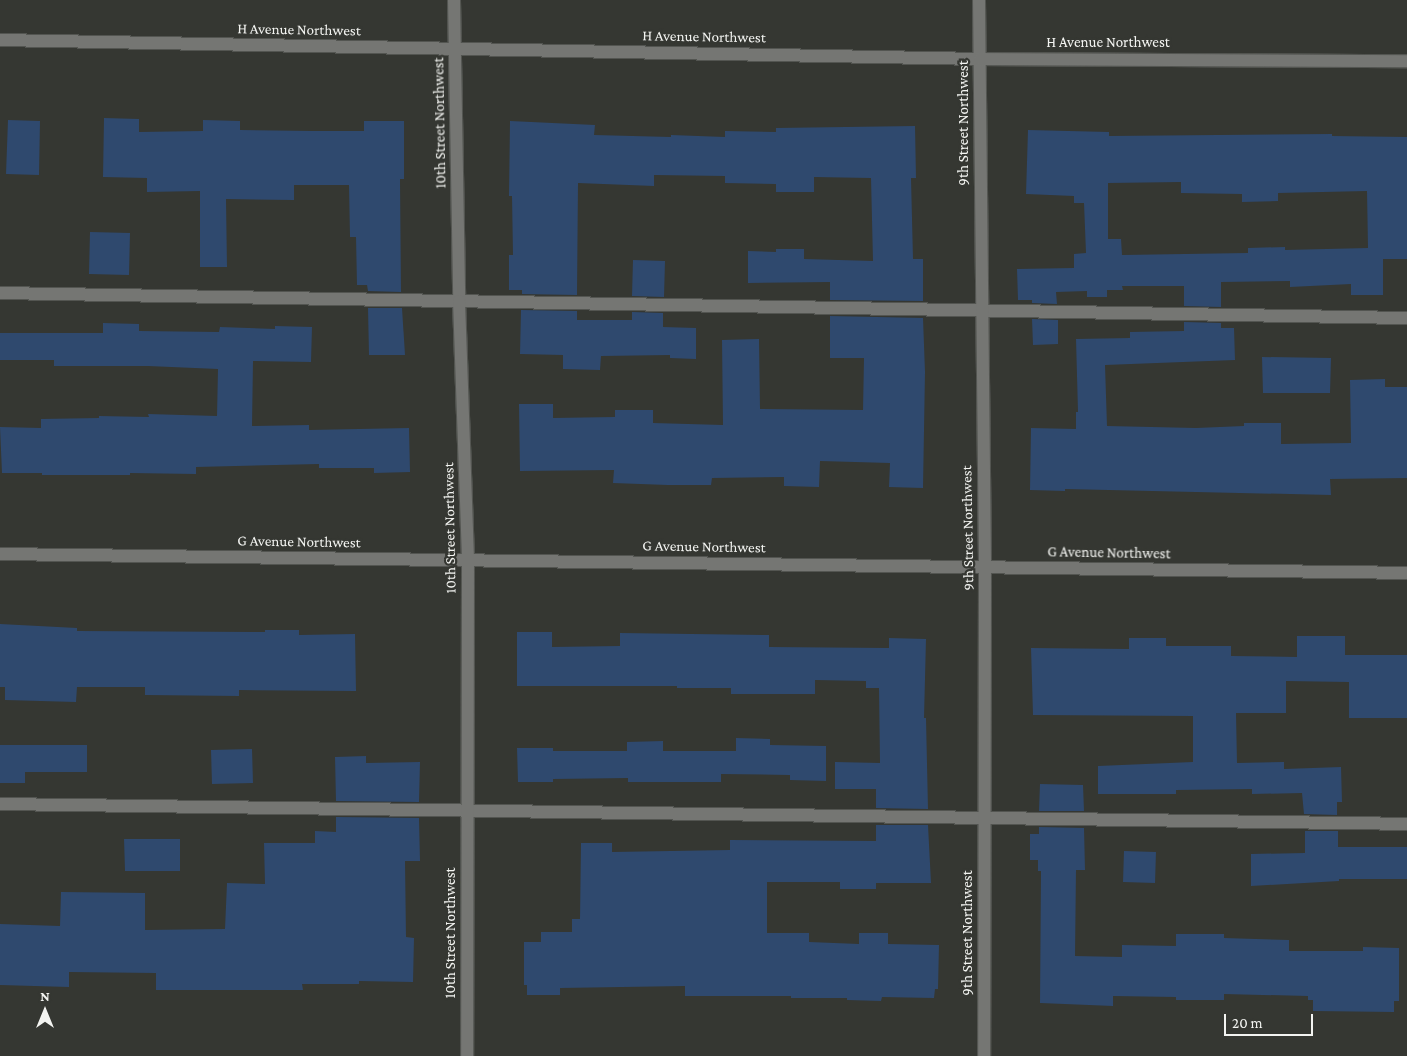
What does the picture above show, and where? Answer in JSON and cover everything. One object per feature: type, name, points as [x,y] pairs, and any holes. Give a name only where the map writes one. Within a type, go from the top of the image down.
[{"type":"street","name":"10th Street Northwest","points":[[454,0],[459,301],[468,560],[467,1056]]},
{"type":"street","name":"9th Street Northwest","points":[[979,0],[985,567],[984,1056]]},
{"type":"street","name":"H Avenue Northwest","points":[[0,40],[980,59],[1407,61]]},
{"type":"street","points":[[0,293],[1407,318]]},
{"type":"street","name":"G Avenue Northwest","points":[[0,554],[1407,573]]},
{"type":"street","points":[[0,804],[1407,824]]},
{"type":"building","points":[[104,118],[139,119],[139,132],[203,131],[203,120],[240,121],[240,130],[313,131],[364,131],[364,121],[404,121],[404,179],[400,179],[401,292],[368,291],[367,285],[357,285],[356,237],[350,237],[349,185],[294,185],[294,200],[226,199],[227,267],[200,267],[200,191],[147,192],[147,178],[103,177]]},
{"type":"building","points":[[8,120],[40,121],[39,175],[6,174]]},
{"type":"building","points":[[510,121],[595,125],[594,135],[671,137],[671,135],[725,137],[725,131],[776,132],[776,128],[915,126],[916,178],[911,178],[913,259],[923,259],[923,301],[830,300],[830,282],[748,283],[748,251],[776,252],[776,249],[804,249],[804,259],[873,261],[871,178],[814,177],[814,192],[776,192],[776,184],[725,183],[725,176],[654,175],[654,186],[578,183],[577,295],[522,294],[522,290],[509,290],[509,255],[513,255],[512,196],[509,196]]},
{"type":"building","points":[[1028,130],[1109,132],[1109,136],[1332,134],[1332,136],[1407,137],[1407,259],[1383,259],[1383,295],[1351,295],[1351,284],[1290,287],[1290,281],[1221,282],[1221,307],[1184,306],[1184,286],[1122,286],[1123,290],[1107,290],[1107,297],[1087,297],[1087,291],[1056,292],[1057,304],[1032,303],[1032,300],[1018,300],[1017,269],[1074,268],[1074,254],[1086,253],[1084,203],[1074,203],[1074,196],[1026,194]],"holes":[[[1181,182],[1181,193],[1242,194],[1242,202],[1278,201],[1278,193],[1367,191],[1368,248],[1285,250],[1285,247],[1248,248],[1248,253],[1122,255],[1121,239],[1108,239],[1108,183]]]},
{"type":"building","points":[[90,232],[130,233],[129,275],[89,274]]},
{"type":"building","points":[[633,260],[665,261],[664,297],[632,296]]},
{"type":"building","points":[[368,308],[402,308],[405,355],[369,355]]},
{"type":"building","points":[[521,310],[577,311],[577,320],[632,320],[632,312],[663,313],[663,327],[696,328],[696,359],[670,358],[670,355],[601,356],[600,370],[563,369],[563,355],[520,354]]},
{"type":"building","points":[[830,316],[923,318],[925,372],[923,488],[889,487],[890,463],[820,461],[819,487],[784,486],[784,477],[712,478],[711,485],[668,485],[613,483],[614,470],[520,471],[519,404],[553,404],[553,418],[615,417],[615,410],[653,410],[653,423],[723,425],[722,340],[759,339],[760,409],[863,410],[864,358],[830,358]]},
{"type":"building","points":[[1032,319],[1058,320],[1058,344],[1033,345]]},
{"type":"building","points":[[1184,322],[1221,323],[1221,328],[1234,328],[1235,360],[1105,365],[1107,426],[1196,428],[1244,426],[1244,423],[1281,423],[1281,444],[1351,443],[1350,380],[1385,379],[1385,387],[1407,387],[1407,478],[1330,479],[1331,495],[1065,489],[1065,491],[1030,490],[1031,428],[1076,429],[1076,412],[1078,412],[1076,339],[1130,338],[1130,332],[1184,331]]},
{"type":"building","points":[[103,323],[139,324],[139,331],[219,332],[220,327],[275,329],[275,326],[312,327],[311,362],[253,361],[252,426],[309,425],[309,430],[409,428],[410,472],[374,473],[374,468],[319,468],[319,464],[196,467],[196,474],[42,475],[42,473],[2,473],[0,427],[41,428],[41,419],[99,418],[99,416],[149,417],[148,414],[217,416],[218,369],[148,366],[54,366],[54,360],[0,360],[0,333],[103,333]]},
{"type":"building","points":[[1262,357],[1331,358],[1330,393],[1263,393]]},
{"type":"building","points":[[0,624],[77,628],[77,631],[265,632],[265,630],[299,630],[299,635],[355,634],[356,691],[239,690],[239,696],[145,695],[145,687],[77,687],[76,702],[5,700],[5,687],[0,687]]},
{"type":"building","points":[[517,632],[552,632],[552,647],[620,646],[620,633],[769,635],[769,647],[889,648],[889,638],[926,639],[924,718],[926,718],[928,809],[876,808],[876,789],[835,789],[835,762],[880,763],[879,688],[866,688],[866,681],[815,680],[815,694],[731,694],[731,688],[677,688],[677,686],[517,686]]},
{"type":"building","points":[[1297,636],[1345,636],[1345,655],[1407,655],[1407,718],[1349,718],[1349,682],[1286,681],[1286,713],[1236,713],[1237,763],[1284,762],[1284,769],[1341,767],[1342,802],[1337,802],[1337,815],[1304,814],[1302,793],[1252,794],[1252,789],[1176,790],[1176,794],[1098,794],[1098,766],[1193,762],[1193,716],[1033,715],[1031,648],[1129,649],[1129,638],[1166,638],[1166,646],[1231,646],[1231,656],[1297,657]]},
{"type":"building","points":[[736,738],[770,739],[770,745],[826,746],[826,781],[790,780],[790,775],[721,774],[721,782],[628,782],[628,778],[553,779],[553,782],[518,782],[517,748],[553,748],[553,751],[627,751],[627,742],[663,741],[663,751],[736,751]]},
{"type":"building","points":[[0,745],[87,745],[87,772],[25,772],[25,783],[0,783]]},
{"type":"building","points":[[252,749],[253,783],[212,784],[211,750]]},
{"type":"building","points":[[366,756],[366,763],[420,762],[419,802],[336,801],[335,757]]},
{"type":"building","points":[[1040,784],[1083,785],[1084,811],[1039,811]]},
{"type":"building","points":[[336,817],[419,818],[420,861],[405,861],[406,937],[414,938],[413,982],[359,981],[359,984],[302,984],[303,990],[156,990],[156,973],[69,972],[69,987],[0,985],[0,924],[60,926],[61,892],[145,893],[145,930],[225,929],[227,883],[265,884],[264,843],[315,843],[315,831],[336,832]]},
{"type":"building","points":[[876,825],[928,825],[931,883],[876,883],[876,889],[840,889],[840,882],[767,882],[767,933],[809,933],[809,942],[859,944],[859,933],[888,933],[888,944],[939,945],[938,989],[935,989],[934,998],[882,997],[881,1001],[847,1000],[847,998],[791,998],[791,996],[685,996],[685,986],[560,988],[560,995],[527,995],[527,985],[524,985],[524,942],[541,942],[541,932],[572,932],[572,919],[580,919],[581,843],[612,843],[612,852],[730,850],[730,840],[876,841]]},
{"type":"building","points":[[1039,827],[1084,828],[1085,870],[1076,870],[1075,956],[1122,957],[1122,945],[1176,946],[1176,934],[1224,934],[1224,938],[1289,940],[1289,951],[1363,951],[1363,947],[1399,948],[1399,1001],[1394,1001],[1394,1012],[1313,1011],[1313,1000],[1308,1000],[1308,996],[1224,994],[1224,1000],[1176,1000],[1176,997],[1113,996],[1113,1006],[1040,1003],[1041,871],[1038,871],[1038,860],[1030,860],[1030,834],[1039,834]]},
{"type":"building","points":[[1305,831],[1338,831],[1338,847],[1407,847],[1407,879],[1339,879],[1339,881],[1251,886],[1251,854],[1305,853]]},
{"type":"building","points":[[124,839],[180,839],[180,871],[125,871]]},
{"type":"building","points":[[1124,851],[1156,852],[1155,883],[1123,882]]}]
